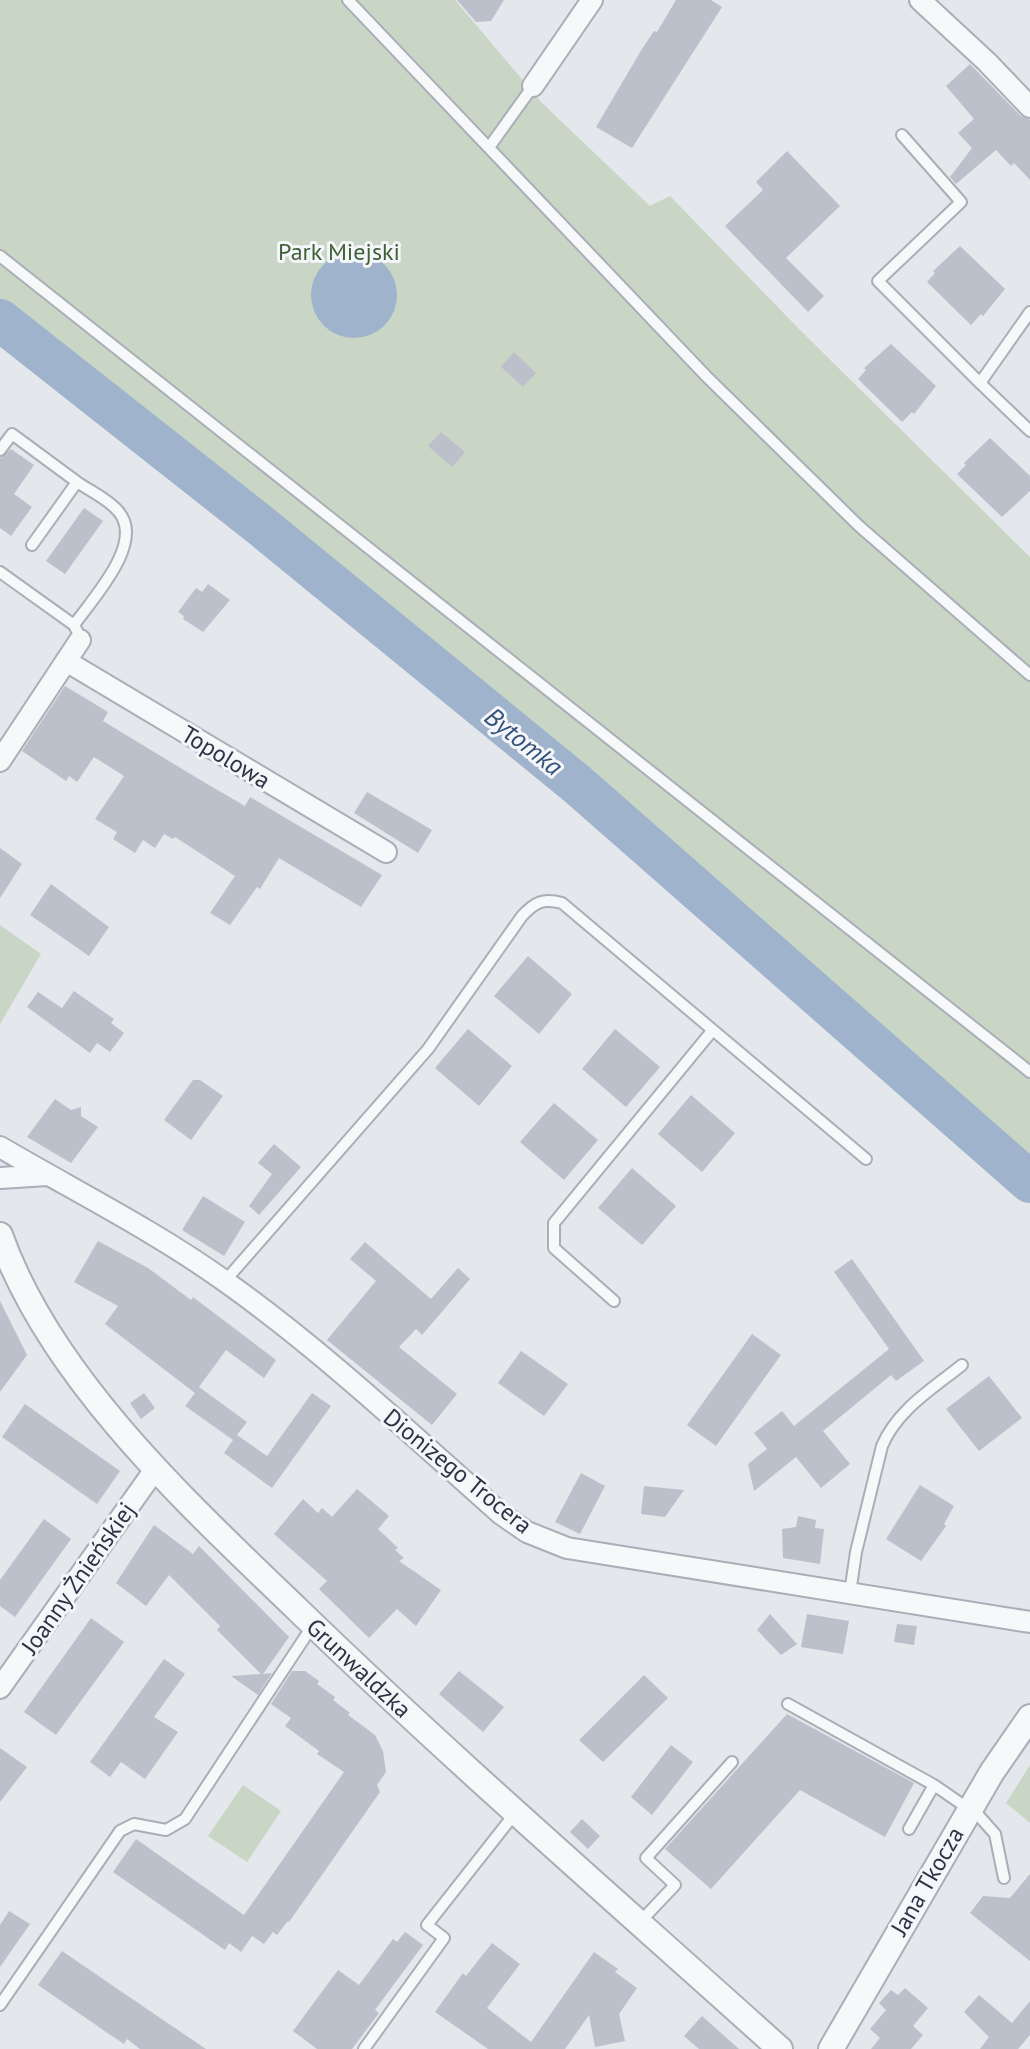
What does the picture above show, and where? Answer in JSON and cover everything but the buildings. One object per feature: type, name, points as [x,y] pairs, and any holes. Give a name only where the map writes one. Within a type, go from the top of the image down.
[{"type":"street","points":[[533,86],[592,0]]},
{"type":"street","points":[[920,0],[1030,107]]},
{"type":"street","points":[[0,761],[66,661],[77,632]]},
{"type":"street","name":"Topolowa","points":[[66,661],[386,852]]},
{"type":"street","name":"Dionizego Trocera","points":[[0,1147],[182,1252],[225,1281],[272,1316],[501,1514],[527,1532],[567,1548],[1030,1622]]},
{"type":"street","points":[[0,1178],[47,1175]]},
{"type":"street","name":"Grunwaldzka","points":[[0,1235],[26,1296],[53,1340],[85,1384],[156,1468],[313,1624],[780,2049]]},
{"type":"street","name":"Joanny Żnieńskiej","points":[[0,1688],[156,1468]]},
{"type":"street","name":"Jana Tkocza","points":[[831,2049],[969,1810],[1030,1717]]},
{"type":"lane","points":[[348,0],[717,387],[859,526],[1030,675]]},
{"type":"lane","points":[[490,146],[533,86]]},
{"type":"lane","points":[[902,135],[961,202],[878,281],[1030,431]]},
{"type":"lane","points":[[0,256],[1030,1072]]},
{"type":"lane","points":[[980,383],[1030,312]]},
{"type":"lane","points":[[0,450],[12,434],[119,511],[128,530],[125,549],[77,632],[0,572]]},
{"type":"lane","points":[[32,545],[77,482]]},
{"type":"lane","points":[[225,1281],[428,1049],[533,904],[547,899],[562,903],[866,1159]]},
{"type":"lane","points":[[614,1301],[554,1248],[554,1223],[712,1031]]},
{"type":"lane","points":[[850,1593],[856,1552],[888,1431],[903,1412],[962,1365]]},
{"type":"lane","points":[[0,2005],[120,1831],[134,1824],[166,1830],[185,1819],[313,1624]]},
{"type":"lane","points":[[788,1704],[934,1785],[979,1816],[995,1834],[1004,1878]]},
{"type":"lane","points":[[640,1922],[675,1885],[646,1858],[732,1762]]},
{"type":"lane","points":[[909,1829],[934,1785]]},
{"type":"lane","points":[[364,2049],[444,1938],[427,1925],[517,1811]]},
{"type":"green space","name":"Park Miejski","points":[[0,0],[455,0],[542,103],[650,206],[670,196],[799,329],[1030,557],[1030,1162],[537,731],[0,299]]},
{"type":"green space","points":[[0,925],[41,954],[0,1024]]},
{"type":"green space","points":[[1030,1765],[1030,1823],[1006,1803]]},
{"type":"green space","points":[[243,1785],[281,1811],[247,1862],[208,1836]]},
{"type":"water","points":[[354,252],[371,255],[385,264],[394,278],[397,295],[394,312],[385,326],[371,335],[354,338],[337,335],[323,326],[314,312],[311,295],[314,278],[323,264],[337,255]]},
{"type":"waterway","name":"Bytomka","points":[[0,320],[260,525],[578,785],[1030,1182]]}]
